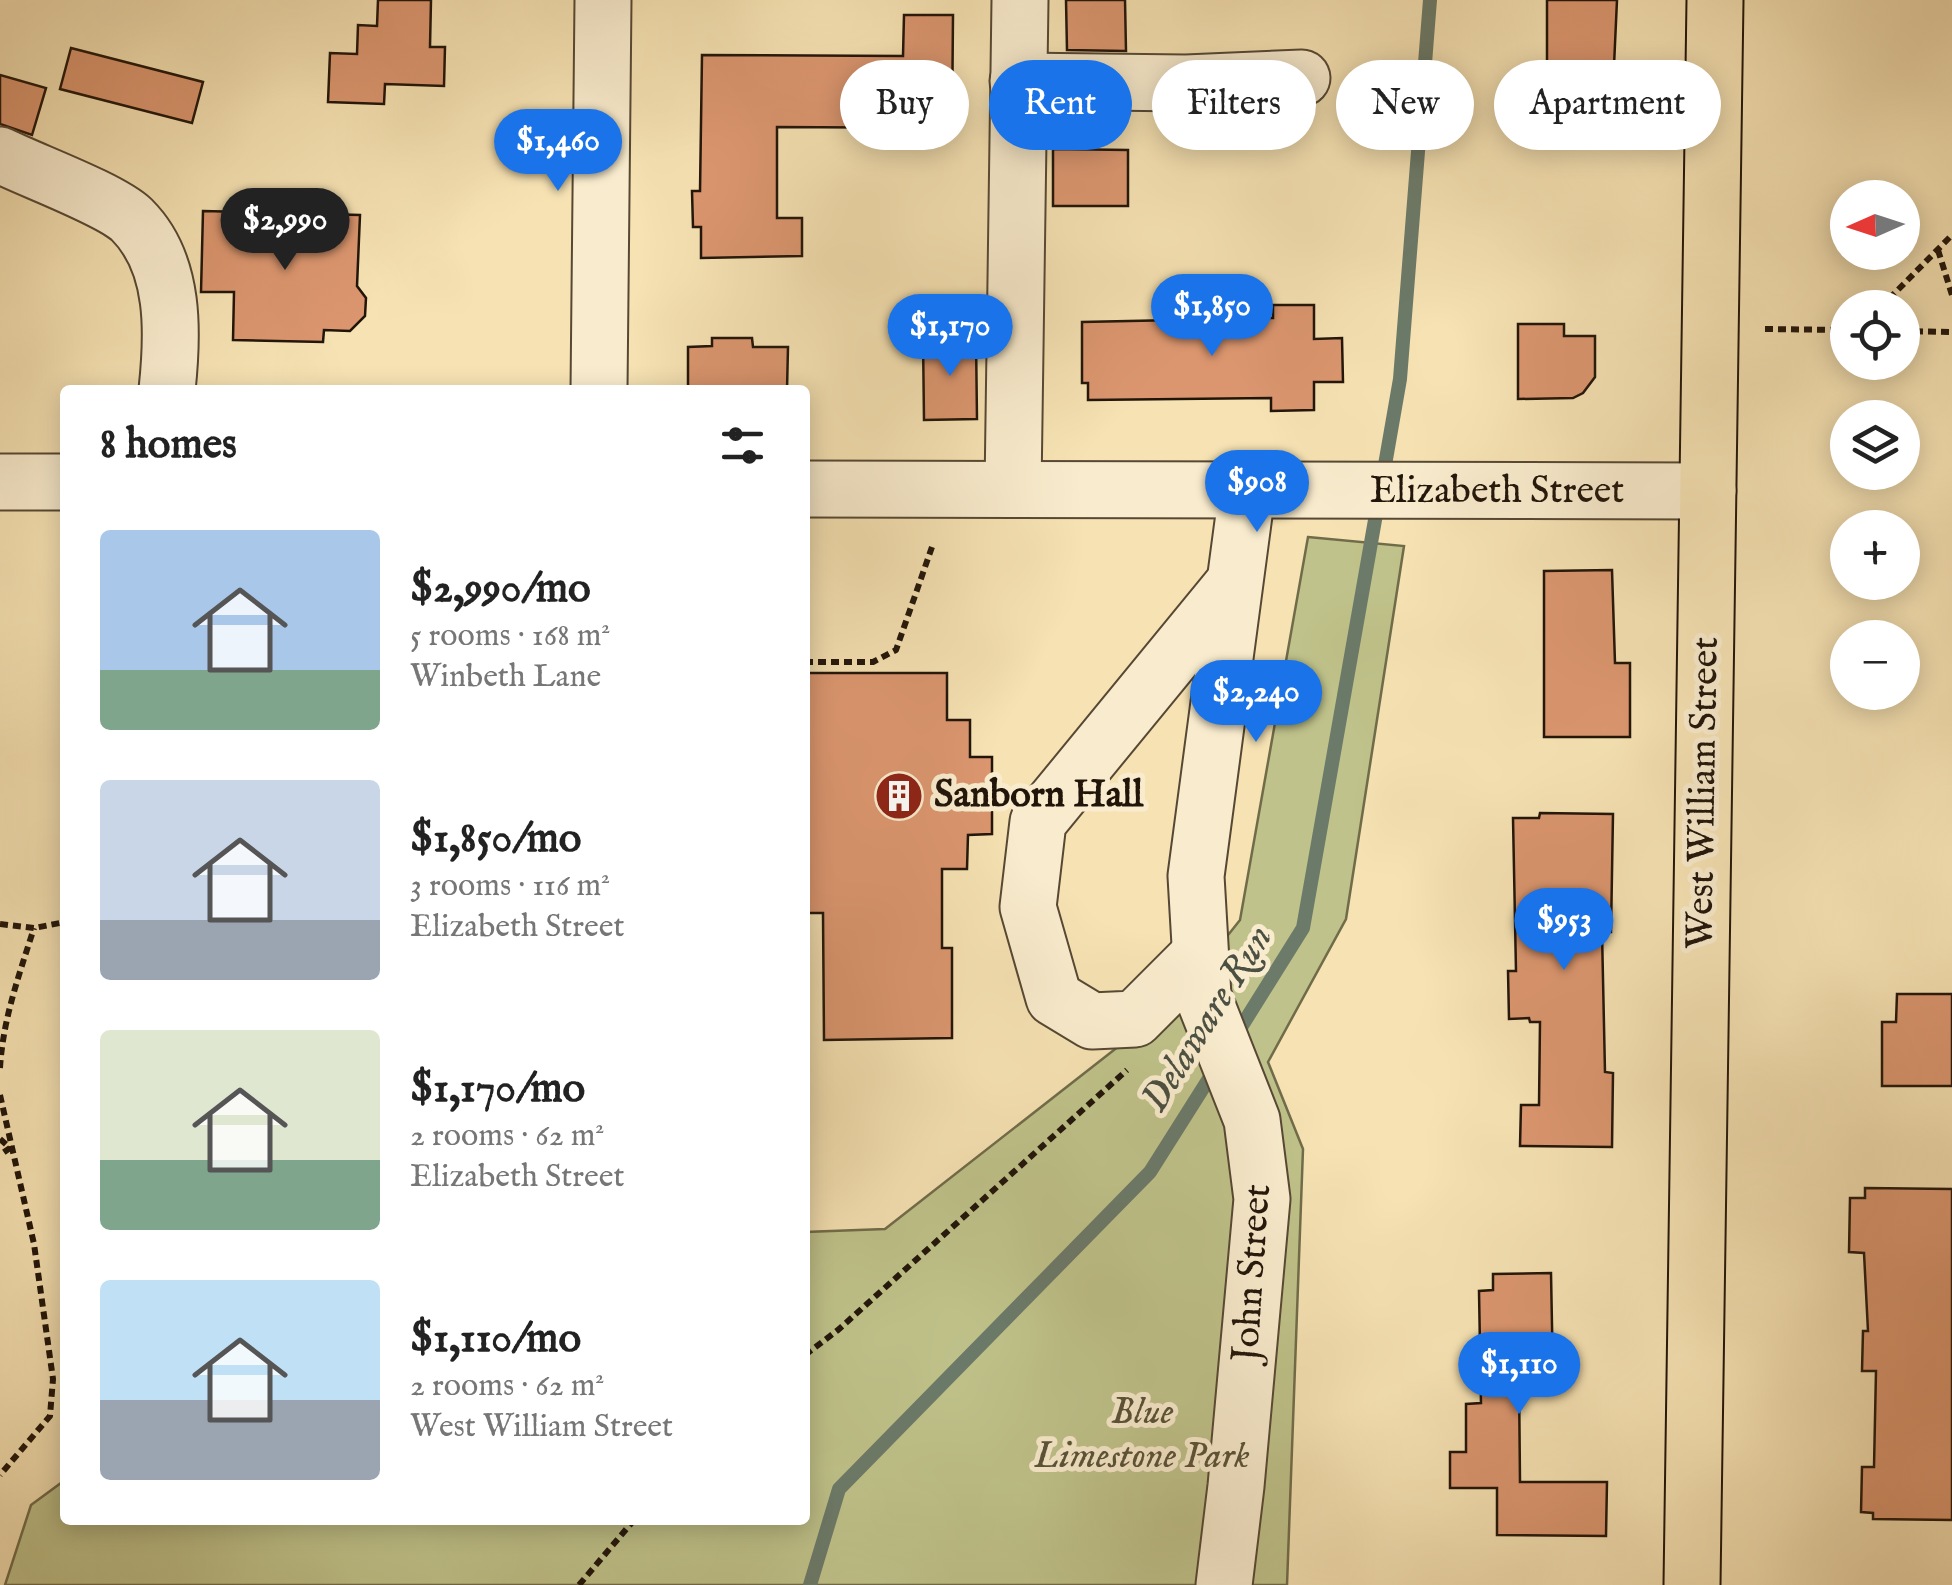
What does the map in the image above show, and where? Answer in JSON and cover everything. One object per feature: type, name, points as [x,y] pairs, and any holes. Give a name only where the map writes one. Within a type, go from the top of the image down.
[{"type":"highway","name":"West William Street","points":[[1692,1585],[1715,0]]},
{"type":"street","points":[[599,385],[603,0]]},
{"type":"street","points":[[1018,60],[1020,0]]},
{"type":"street","points":[[1013,489],[1017,150]]},
{"type":"street","points":[[0,154],[110,205],[132,220],[140,231],[155,253],[167,292],[172,338],[167,385]]},
{"type":"street","points":[[0,482],[60,482]]},
{"type":"street","name":"Elizabeth Street","points":[[810,489],[1708,491]]},
{"type":"street","name":"John Street","points":[[1224,1585],[1262,1199],[1252,1120],[1201,975],[1196,876],[1247,492]]},
{"type":"street","points":[[1201,975],[1135,1018],[1092,1022],[1054,998],[1028,907],[1038,822],[1234,584]]},
{"type":"path","points":[[1898,290],[1952,235]]},
{"type":"path","points":[[1938,250],[1952,296]]},
{"type":"path","points":[[1765,329],[1830,330]]},
{"type":"path","points":[[1920,331],[1952,332]]},
{"type":"path","points":[[810,662],[872,662],[896,650],[932,546]]},
{"type":"path","points":[[0,924],[34,928],[60,923]]},
{"type":"path","points":[[0,1068],[1,1040],[34,928]]},
{"type":"path","points":[[810,1351],[1132,1066]]},
{"type":"path","points":[[0,1095],[34,1244],[53,1379],[50,1416],[0,1475]]},
{"type":"path","points":[[0,1139],[10,1148]]},
{"type":"path","points":[[0,1155],[10,1148]]},
{"type":"path","points":[[580,1585],[630,1525]]},
{"type":"green space","name":"Blue Limestone Park","points":[[1308,537],[1404,546],[1346,919],[1268,1062],[1303,1149],[1287,1585],[5,1585],[31,1505],[60,1484],[60,1525],[810,1525],[810,1232],[885,1229],[1174,1003],[1240,920]]},
{"type":"building","points":[[378,0],[431,0],[430,47],[445,47],[444,86],[385,84],[384,104],[328,102],[330,53],[357,54],[358,25],[377,26]]},
{"type":"building","points":[[1066,0],[1125,0],[1126,51],[1067,50]]},
{"type":"building","points":[[1547,0],[1617,0],[1614,60],[1547,60]]},
{"type":"building","points":[[904,15],[953,15],[953,60],[840,60],[840,127],[777,127],[777,218],[802,218],[802,256],[701,258],[701,227],[693,227],[692,191],[700,191],[702,55],[903,56]]},
{"type":"building","points":[[71,48],[203,82],[192,123],[60,89]]},
{"type":"building","points":[[0,75],[46,88],[32,135],[0,124]]},
{"type":"building","points":[[1053,150],[1128,150],[1128,206],[1053,206]]},
{"type":"building","points":[[203,211],[360,215],[357,286],[366,298],[365,316],[350,331],[324,330],[323,342],[233,340],[234,292],[201,292]]},
{"type":"building","points":[[1273,305],[1314,305],[1314,339],[1342,338],[1343,382],[1314,382],[1314,410],[1271,411],[1271,398],[1088,400],[1088,383],[1082,383],[1082,322],[1273,318]]},
{"type":"building","points":[[1518,324],[1564,324],[1564,336],[1595,336],[1595,377],[1583,393],[1573,398],[1518,399]]},
{"type":"building","points":[[712,338],[752,338],[753,347],[788,347],[787,385],[688,385],[688,347],[712,346]]},
{"type":"building","points":[[923,339],[976,339],[977,419],[924,420]]},
{"type":"building","points":[[1612,570],[1615,663],[1630,663],[1630,737],[1544,737],[1544,571]]},
{"type":"building","name":"Sanborn Hall","points":[[810,673],[947,673],[947,720],[970,720],[970,757],[992,757],[992,834],[968,835],[967,869],[942,869],[942,948],[952,948],[952,1038],[824,1040],[823,913],[810,913]]},
{"type":"building","points":[[1540,813],[1613,814],[1611,932],[1602,932],[1605,1072],[1613,1073],[1612,1147],[1520,1146],[1521,1105],[1539,1105],[1540,1022],[1509,1019],[1508,971],[1516,971],[1513,818],[1539,818]]},
{"type":"building","points":[[1897,994],[1952,994],[1952,1086],[1882,1086],[1882,1022],[1896,1022]]},
{"type":"building","points":[[1865,1188],[1952,1189],[1952,1520],[1873,1519],[1873,1513],[1861,1512],[1862,1467],[1874,1467],[1876,1371],[1862,1371],[1863,1331],[1868,1331],[1864,1253],[1849,1252],[1850,1198],[1865,1198]]},
{"type":"building","points":[[1551,1273],[1553,1377],[1519,1379],[1520,1482],[1607,1482],[1606,1536],[1497,1535],[1497,1488],[1450,1488],[1450,1452],[1466,1452],[1466,1404],[1481,1403],[1479,1291],[1493,1290],[1493,1274]]},
{"type":"waterway","name":"Delaware Run","points":[[1382,482],[1400,379],[1430,0]]},
{"type":"waterway","name":"Delaware Run","points":[[1233,1040],[1303,928],[1378,503]]},
{"type":"waterway","name":"Delaware Run","points":[[810,1585],[839,1489],[1150,1172],[1217,1066]]},
{"type":"place","name":"Sanborn Hall","points":[[899,796]]}]
